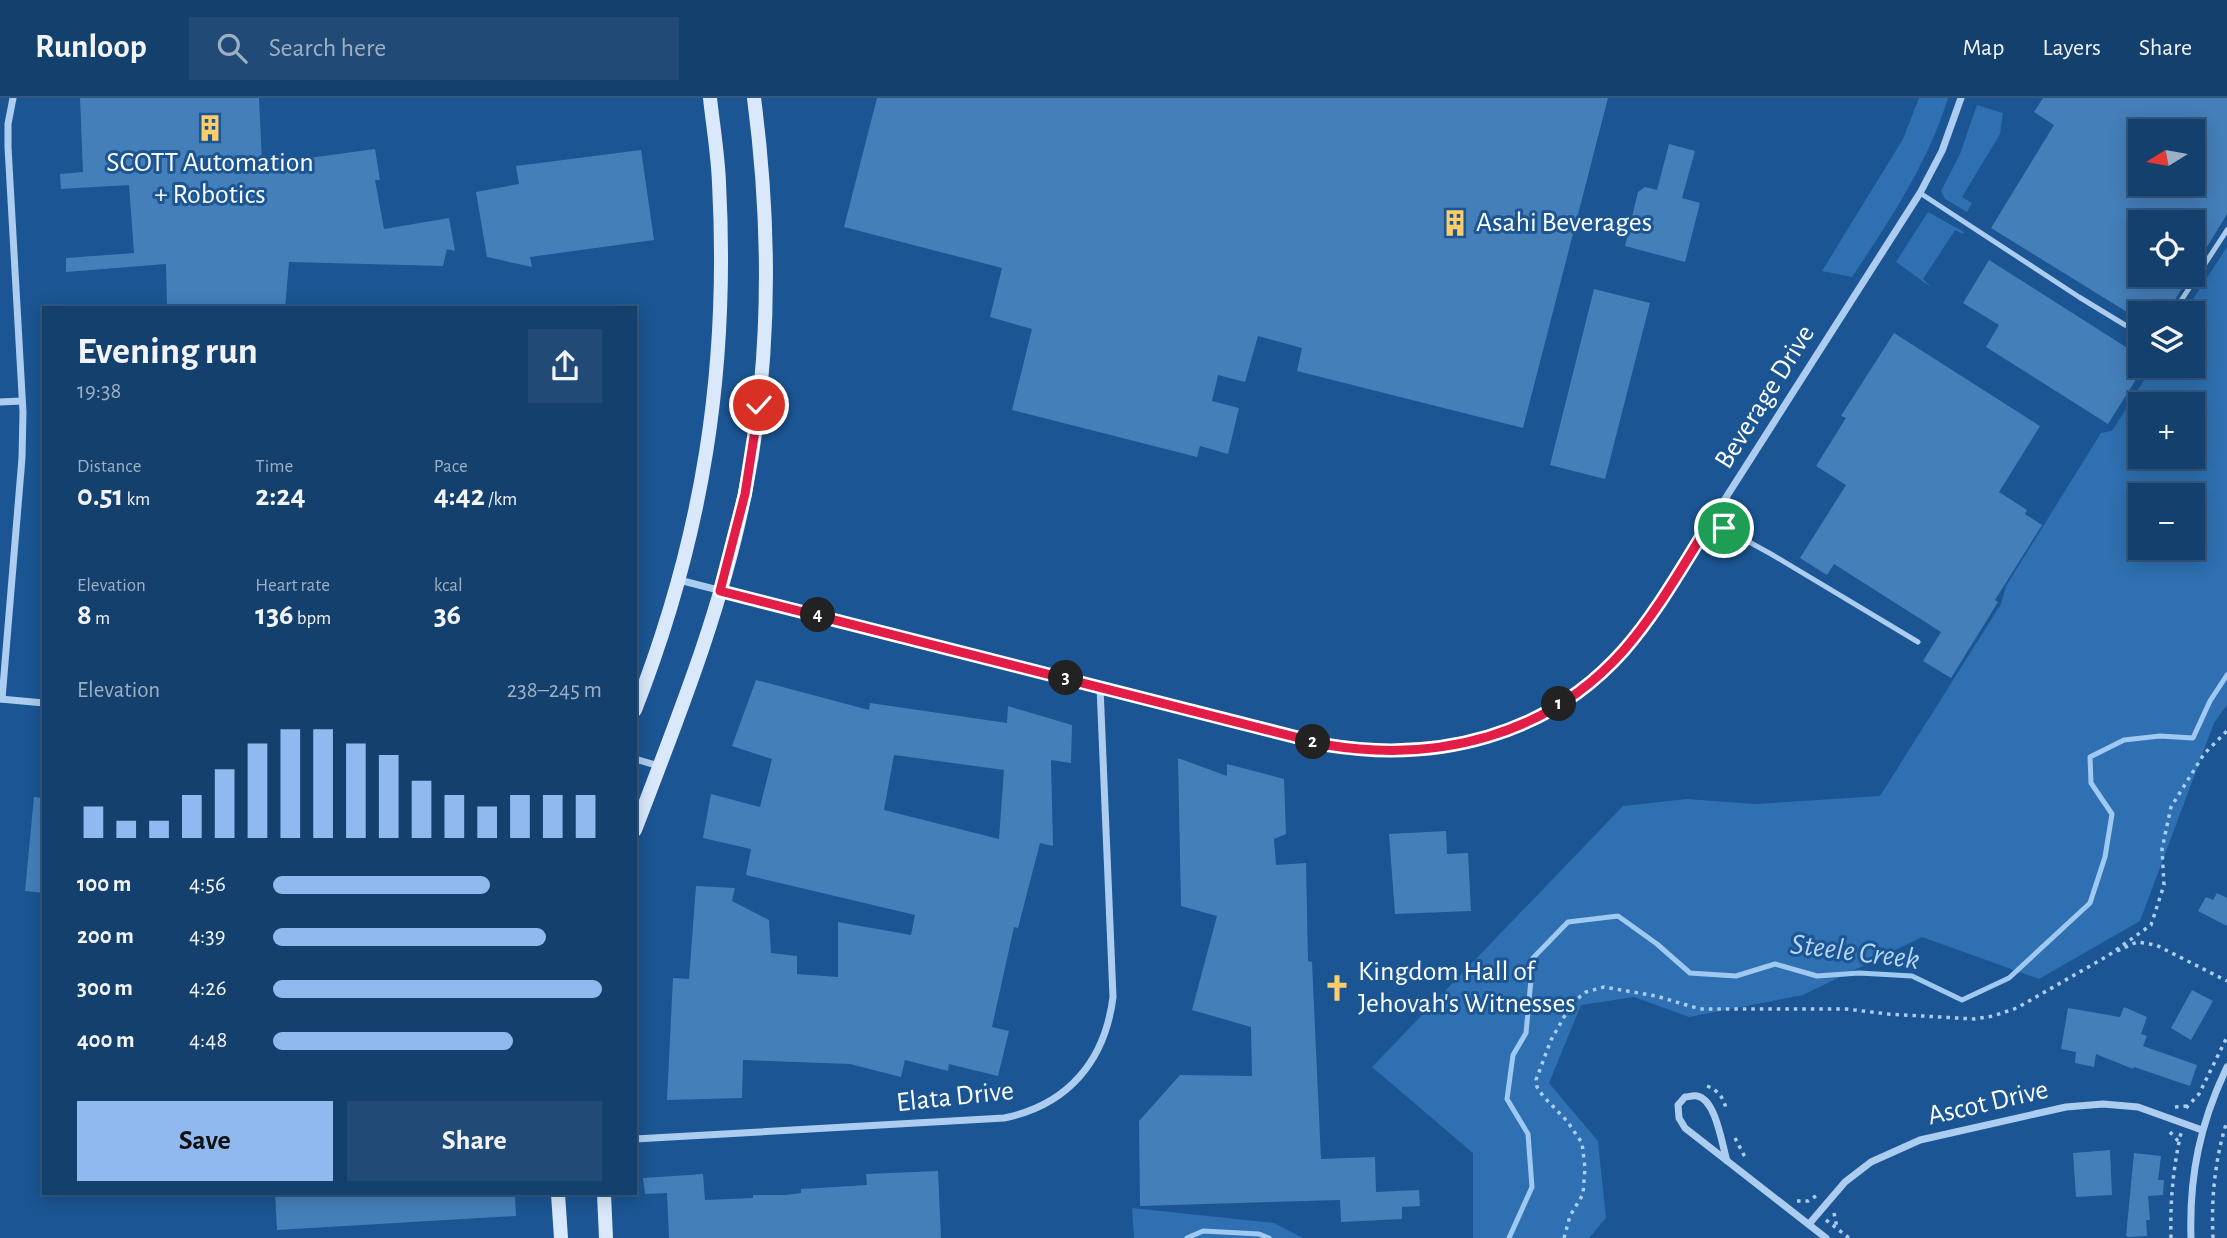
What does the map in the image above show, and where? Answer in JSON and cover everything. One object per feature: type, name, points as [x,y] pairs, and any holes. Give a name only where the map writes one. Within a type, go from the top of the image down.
[{"type":"street","points":[[13,98],[4,147],[22,401],[22,457],[1,699],[42,703]]},
{"type":"street","points":[[637,704],[679,580],[701,492],[717,382],[722,250],[719,180],[710,98]]},
{"type":"street","points":[[637,825],[693,674],[720,591],[745,494],[763,361],[765,225],[754,98]]},
{"type":"street","name":"Beverage Drive","points":[[679,580],[1354,750],[1412,751],[1450,746],[1510,729],[1567,699],[1597,676],[1646,623],[1920,193],[1942,151],[1961,98]]},
{"type":"street","points":[[0,402],[22,401]]},
{"type":"street","name":"Elata Drive","points":[[637,1139],[1004,1118],[1037,1109],[1066,1090],[1098,1051],[1106,1035],[1113,997],[1100,687]]},
{"type":"street","points":[[637,760],[660,766]]},
{"type":"street","points":[[2191,1238],[2191,1188],[2202,1130],[2227,1067]]},
{"type":"street","points":[[1727,1161],[1713,1111],[1707,1102],[1698,1096],[1685,1097],[1678,1105],[1679,1118],[1685,1128],[1727,1161],[1809,1224],[1826,1238]]},
{"type":"street","name":"Ascot Drive","points":[[1809,1224],[1845,1182],[1871,1162],[1920,1140],[2066,1107],[2103,1104],[2138,1107],[2202,1130]]},
{"type":"street","points":[[558,1195],[561,1238]]},
{"type":"street","points":[[604,1195],[606,1238]]},
{"type":"lane","points":[[1920,193],[2079,298],[2128,326]]},
{"type":"lane","points":[[2181,301],[2227,230]]},
{"type":"lane","points":[[1711,521],[1918,642]]},
{"type":"path","points":[[2109,955],[2151,925],[2164,885],[2162,849],[2171,807],[2204,754],[2227,731]]},
{"type":"path","points":[[1564,1238],[1570,1216],[1583,1194],[1582,1143],[1567,1121],[1543,1096],[1536,1080],[1562,1017],[1572,1003],[1586,992],[1604,987],[1632,991],[1700,1009],[1846,1009],[1974,1019],[2017,1008],[2109,955],[2137,942],[2156,945],[2227,981]]},
{"type":"path","points":[[1706,1085],[1723,1097],[1729,1119]]},
{"type":"path","points":[[2173,1107],[2187,1106]]},
{"type":"path","points":[[2213,1238],[2214,1179],[2227,1121]]},
{"type":"path","points":[[2166,1129],[2174,1134],[2179,1142]]},
{"type":"path","points":[[1732,1132],[1751,1165]]},
{"type":"path","points":[[1791,1200],[1808,1200],[1823,1189]]},
{"type":"path","points":[[1837,1228],[1833,1216],[1838,1206]]},
{"type":"shaded area","points":[[1919,98],[1948,98],[1930,145],[1907,190],[1852,277],[1822,271],[1903,139]]},
{"type":"shaded area","points":[[1977,105],[2003,113],[2000,134],[1962,197],[1972,203],[1967,212],[1945,199],[1941,191],[1960,154]]},
{"type":"shaded area","points":[[1928,212],[1964,232],[1963,234],[1955,230],[1923,279],[1932,288],[1896,262]]},
{"type":"shaded area","points":[[2227,247],[2227,705],[2214,723],[2140,921],[2039,979],[1922,937],[1803,995],[1689,1017],[1634,997],[1581,1005],[1549,1083],[1598,1141],[1606,1218],[1589,1238],[1473,1238],[1473,1153],[1372,1067],[1623,806],[1687,799],[1755,804],[1880,796],[2001,604],[2006,586],[2101,433],[2112,431],[2128,406],[2128,469],[2205,469],[2205,392],[2137,392],[2145,378],[2205,378],[2205,301],[2192,301],[2201,287],[2205,287],[2205,281]]},
{"type":"shaded area","points":[[1132,1208],[1274,1223],[1303,1238],[1134,1238]]},
{"type":"building","points":[[80,98],[259,98],[262,162],[375,149],[380,180],[375,180],[384,229],[449,218],[455,251],[447,249],[443,266],[289,262],[285,306],[167,306],[166,264],[66,272],[66,258],[134,253],[129,185],[61,189],[60,174],[83,172]]},
{"type":"building","points":[[877,98],[1608,98],[1523,428],[1297,371],[1302,348],[1258,336],[1245,382],[1218,375],[1212,401],[1239,408],[1228,454],[1200,446],[1197,457],[1012,410],[1032,329],[990,317],[1002,268],[844,227]]},
{"type":"building","points":[[2043,98],[2227,98],[2227,214],[2205,250],[2205,210],[2128,210],[2128,287],[2183,287],[2174,301],[2128,301],[2128,313],[1991,228],[2054,125],[2034,112]]},
{"type":"building","points":[[1669,144],[1695,151],[1682,198],[1700,203],[1685,262],[1625,246],[1638,192],[1645,187],[1657,190]]},
{"type":"building","points":[[641,150],[654,240],[530,257],[532,267],[487,257],[476,192],[519,184],[516,166]]},
{"type":"building","points":[[1989,260],[2128,348],[2128,378],[2137,378],[2108,424],[1986,347],[1999,325],[1963,303]]},
{"type":"building","points":[[1594,289],[1650,303],[1605,479],[1550,465]]},
{"type":"building","points":[[1894,333],[2040,426],[1999,492],[2027,510],[2025,514],[2042,525],[1951,678],[1923,661],[1941,632],[1834,564],[1827,575],[1800,558],[1846,485],[1816,466],[1846,418],[1841,416]]},
{"type":"building","points":[[756,680],[869,710],[870,703],[1007,723],[1008,706],[1072,725],[1071,763],[1051,760],[1053,846],[1040,843],[1018,928],[1014,927],[992,1027],[1009,1031],[998,1076],[949,1064],[948,1071],[905,1060],[901,1077],[850,1064],[743,1060],[742,1098],[667,1100],[673,978],[689,979],[696,886],[735,888],[732,901],[769,920],[771,953],[797,956],[797,974],[838,977],[838,922],[911,935],[915,915],[746,875],[751,849],[703,838],[711,794],[760,807],[772,759],[732,746]],"holes":[[[894,755],[1004,770],[999,839],[884,810]]]},
{"type":"building","points":[[1178,758],[1227,776],[1227,764],[1284,779],[1286,834],[1274,839],[1276,865],[1306,863],[1308,961],[1312,962],[1321,1159],[1375,1157],[1376,1192],[1419,1190],[1420,1206],[1402,1207],[1402,1219],[1341,1222],[1340,1200],[1140,1206],[1139,1121],[1180,1075],[1252,1076],[1251,1027],[1192,1010],[1217,916],[1181,906]]},
{"type":"building","points":[[34,797],[42,798],[42,893],[25,891]]},
{"type":"building","points":[[1446,831],[1447,854],[1468,853],[1471,911],[1395,914],[1389,834]]},
{"type":"building","points":[[2217,893],[2227,898],[2227,926],[2198,911],[2206,897],[2213,900]]},
{"type":"building","points":[[2192,990],[2213,1001],[2191,1040],[2171,1028]]},
{"type":"building","points":[[2124,1007],[2147,1017],[2141,1034],[2147,1036],[2143,1046],[2197,1065],[2190,1086],[2134,1067],[2133,1069],[2096,1054],[2094,1067],[2075,1063],[2076,1052],[2061,1049],[2068,1008],[2120,1017]]},
{"type":"building","points":[[2110,1150],[2112,1195],[2076,1197],[2073,1153]]},
{"type":"building","points":[[2134,1153],[2161,1156],[2158,1180],[2164,1180],[2163,1195],[2148,1196],[2150,1220],[2146,1220],[2147,1236],[2129,1237],[2126,1236]]},
{"type":"building","points":[[938,1171],[941,1238],[669,1238],[667,1193],[645,1194],[643,1178],[703,1174],[705,1200],[786,1195],[801,1193],[801,1189],[867,1185],[866,1174]]},
{"type":"building","points":[[275,1195],[515,1195],[516,1216],[277,1230]]},
{"type":"waterway","name":"Steele Creek","points":[[1509,1238],[1532,1187],[1528,1134],[1507,1099],[1513,1055],[1526,1033],[1533,958],[1568,922],[1618,916],[1657,944],[1690,973],[1736,976],[1775,964],[1817,976],[1859,973],[1912,976],[1962,1000],[2009,978],[2090,903],[2105,857],[2112,814],[2091,783],[2090,757],[2124,740],[2160,736],[2193,738],[2210,701],[2227,675]]},
{"type":"waterway","name":"Steele Creek","points":[[1187,1238],[1203,1231],[1259,1234],[1269,1238]]},
{"type":"place","name":"SCOTT Automation + Robotics","points":[[210,128]]},
{"type":"place","name":"Asahi Beverages","points":[[1455,223]]},
{"type":"place","name":"Kingdom Hall of Jehovah's Witnesses","points":[[1337,988]]},
{"type":"route","points":[[759,405],[745,494],[720,591],[1354,750],[1412,751],[1463,744],[1510,729],[1567,699],[1622,652],[1646,623],[1711,521],[1724,528]]}]
